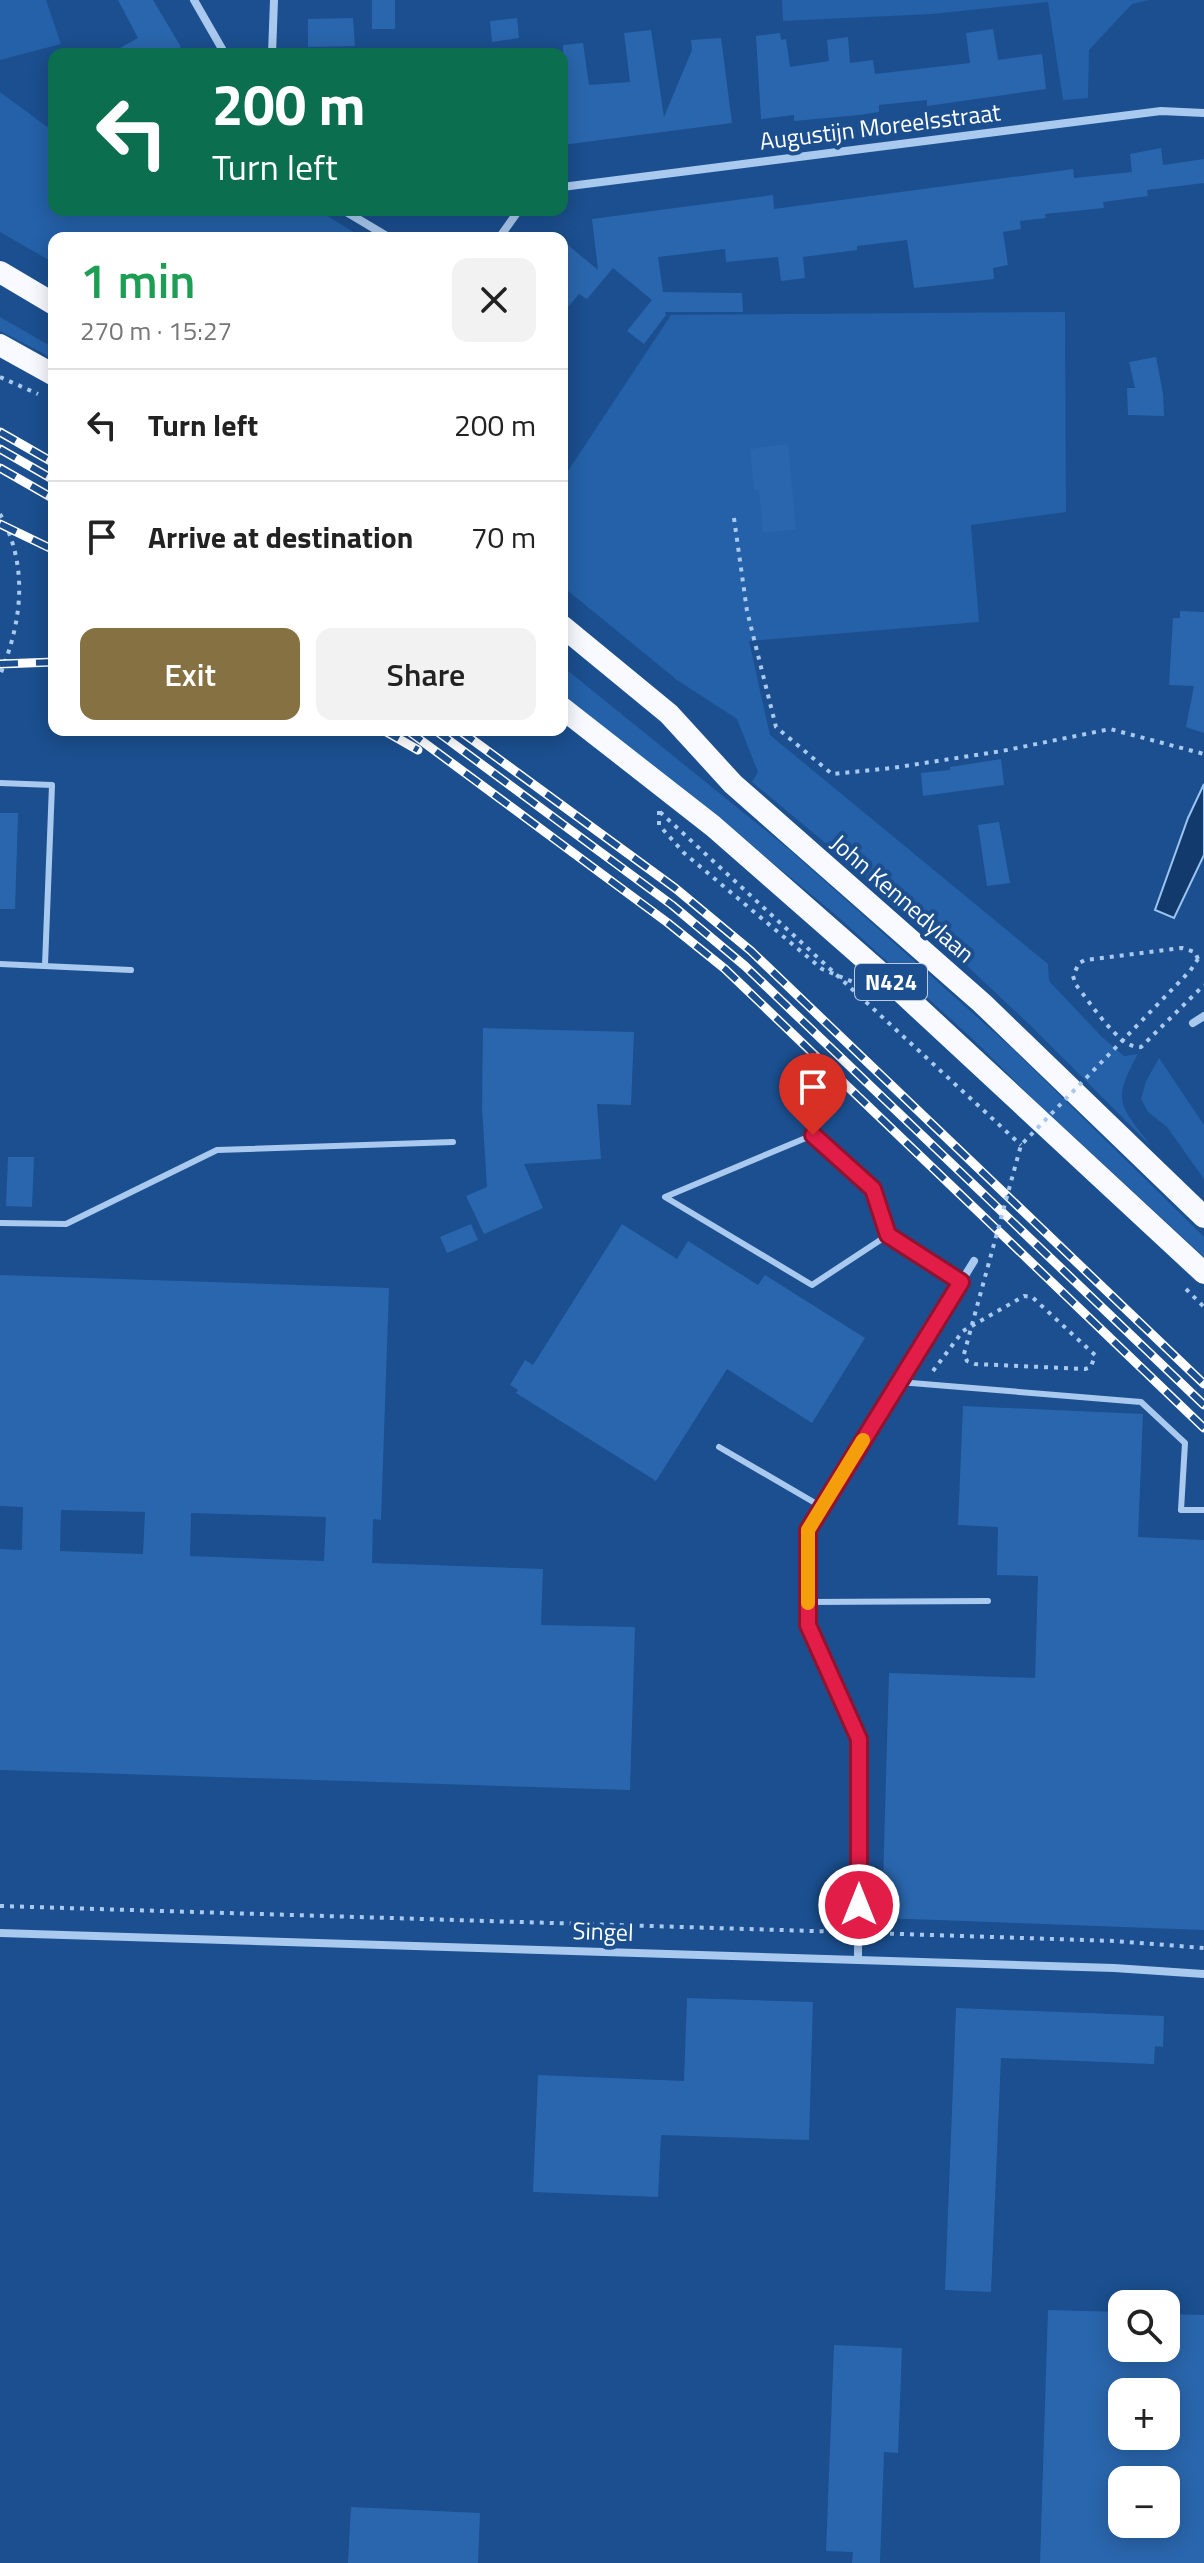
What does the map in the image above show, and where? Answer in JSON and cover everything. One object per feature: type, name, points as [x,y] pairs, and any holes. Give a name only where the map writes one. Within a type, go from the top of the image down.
[{"type":"highway","points":[[0,272],[48,300]]},
{"type":"highway","points":[[0,345],[48,372]]},
{"type":"highway","name":"John Kennedylaan","points":[[568,631],[669,714],[733,784],[962,984],[1204,1217]]},
{"type":"highway","name":"N424","points":[[568,713],[713,826],[883,975],[1204,1273]]},
{"type":"street","points":[[194,0],[222,48]]},
{"type":"street","points":[[272,48],[274,0]]},
{"type":"street","name":"Augustijn Moreelsstraat","points":[[568,186],[1133,114],[1161,111],[1204,113]]},
{"type":"street","points":[[353,216],[380,232]]},
{"type":"street","points":[[1193,1023],[1204,1016]]},
{"type":"street","points":[[858,1959],[859,1739],[808,1625],[808,1530],[974,1261]]},
{"type":"street","name":"Singel","points":[[0,1933],[858,1959],[1204,1974]]},
{"type":"lane","points":[[0,783],[52,785],[45,965]]},
{"type":"lane","points":[[0,964],[131,970]]},
{"type":"lane","points":[[888,1235],[812,1285],[665,1197],[813,1135],[873,1189],[888,1235],[961,1282]]},
{"type":"lane","points":[[0,1223],[66,1224],[217,1150],[453,1142]]},
{"type":"lane","points":[[899,1382],[1141,1402],[1185,1443],[1181,1510],[1204,1510]]},
{"type":"lane","points":[[719,1447],[822,1507]]},
{"type":"lane","points":[[808,1602],[988,1601]]},
{"type":"path","points":[[0,377],[40,395]]},
{"type":"path","points":[[0,514],[13,544],[20,595],[16,632],[0,675]]},
{"type":"path","points":[[734,518],[747,611],[776,727],[832,774],[1002,751],[1110,729],[1204,754]]},
{"type":"path","points":[[866,987],[822,969],[684,853],[659,825],[660,812],[1021,1145]]},
{"type":"path","points":[[935,1371],[963,1331],[976,1323],[989,1315],[1015,1299],[1024,1296],[1032,1297],[1095,1355],[1095,1361],[1085,1369],[975,1364],[967,1361],[964,1354],[965,1344],[969,1329],[973,1313],[1021,1145],[1105,1058],[1116,1047],[1127,1036],[1148,1015],[1190,971],[1198,959],[1191,948],[1182,948],[1079,963],[1073,976],[1076,985],[1114,1031],[1122,1039],[1130,1047],[1141,1047],[1204,985]]},
{"type":"path","points":[[1021,1132],[1032,1143]]},
{"type":"path","points":[[0,1906],[1115,1941],[1204,1948]]},
{"type":"shaded area","points":[[0,0],[46,0],[61,44],[0,60]]},
{"type":"shaded area","points":[[782,0],[1149,0],[1132,4],[1089,50],[1088,98],[1063,100],[1048,2],[932,14],[783,21]]},
{"type":"shaded area","points":[[0,92],[48,128],[48,216],[328,216],[353,232],[48,232],[48,260],[0,232]]},
{"type":"shaded area","points":[[1065,312],[1066,512],[971,525],[979,622],[749,641],[770,735],[1048,964],[1049,981],[1102,1037],[1124,1056],[1138,1054],[1124,1083],[1123,1103],[1151,1146],[1032,1027],[917,919],[752,782],[758,772],[737,719],[677,680],[568,591],[568,471],[671,315]]},
{"type":"shaded area","points":[[0,317],[48,345],[48,356],[0,331]]},
{"type":"shaded area","points":[[568,671],[791,851],[1015,1051],[1204,1237],[1204,1257],[836,915],[568,701]]},
{"type":"shaded area","points":[[1204,784],[1204,855],[1174,918],[1155,910],[1188,818]]},
{"type":"shaded area","points":[[1159,1058],[1204,1125],[1204,1179],[1167,1127],[1148,1112],[1141,1099],[1146,1081]]},
{"type":"building","points":[[118,0],[153,0],[181,47],[120,48],[138,38]]},
{"type":"building","points":[[372,0],[395,0],[395,29],[372,29]]},
{"type":"building","points":[[353,18],[355,46],[308,47],[308,19]]},
{"type":"building","points":[[517,18],[519,38],[492,42],[490,21]]},
{"type":"building","points":[[993,29],[998,60],[1042,54],[1046,89],[927,106],[927,100],[879,105],[879,112],[859,115],[794,121],[794,115],[761,119],[756,36],[780,33],[781,40],[786,39],[790,67],[829,61],[827,40],[848,37],[850,63],[873,60],[875,74],[970,63],[966,33]]},
{"type":"building","points":[[651,30],[664,117],[692,50],[691,40],[721,38],[732,123],[568,144],[568,48],[563,48],[563,45],[583,43],[589,85],[630,82],[624,33]]},
{"type":"building","points":[[1161,148],[1163,165],[1204,159],[1204,183],[1147,190],[1148,196],[1103,202],[1104,208],[1045,214],[1046,218],[1020,221],[1021,229],[1003,232],[1008,265],[993,268],[994,279],[914,288],[907,240],[803,257],[805,278],[781,281],[778,257],[726,262],[725,249],[658,257],[663,292],[742,293],[743,312],[665,312],[666,315],[644,344],[627,331],[652,300],[613,268],[587,299],[579,294],[568,307],[568,245],[598,270],[592,219],[773,195],[774,209],[1073,169],[1074,178],[1132,172],[1130,154]]},
{"type":"building","points":[[1156,357],[1164,416],[1128,415],[1127,388],[1135,388],[1129,362]]},
{"type":"building","points":[[788,444],[796,529],[763,533],[759,490],[754,490],[750,449]]},
{"type":"building","points":[[1180,611],[1204,612],[1204,733],[1186,727],[1194,686],[1169,685],[1173,618],[1180,618]]},
{"type":"building","points":[[1001,759],[1004,785],[923,796],[921,773]]},
{"type":"building","points":[[0,813],[18,813],[15,909],[0,909]]},
{"type":"building","points":[[999,822],[1010,883],[987,886],[978,825]]},
{"type":"building","points":[[483,1028],[634,1032],[631,1105],[597,1104],[601,1159],[524,1164],[543,1208],[484,1234],[466,1196],[487,1187],[482,1108]]},
{"type":"building","points":[[8,1157],[34,1157],[32,1207],[6,1206]]},
{"type":"building","points":[[471,1224],[478,1240],[447,1253],[440,1237]]},
{"type":"building","points":[[622,1224],[677,1259],[688,1241],[758,1285],[765,1275],[865,1338],[812,1423],[727,1369],[656,1481],[516,1393],[518,1390],[510,1385],[525,1360],[533,1365]]},
{"type":"building","points":[[0,1275],[389,1288],[381,1520],[373,1519],[372,1563],[543,1569],[541,1625],[635,1627],[630,1790],[0,1770],[0,1549],[22,1550],[23,1507],[0,1506]],"holes":[[[61,1510],[145,1512],[143,1554],[60,1551]],[[191,1513],[326,1517],[324,1561],[190,1556]]]},
{"type":"building","points":[[963,1406],[1143,1414],[1138,1537],[1204,1540],[1204,1930],[882,1918],[889,1673],[1035,1678],[1038,1576],[997,1575],[998,1527],[958,1525]]},
{"type":"building","points":[[687,1998],[813,2002],[809,2140],[661,2135],[658,2197],[533,2192],[538,2075],[684,2081]]},
{"type":"building","points":[[956,2008],[1164,2016],[1163,2047],[1155,2046],[1154,2064],[1001,2058],[991,2292],[945,2290]]},
{"type":"building","points":[[1048,2310],[1108,2312],[1108,2362],[1180,2362],[1180,2314],[1204,2315],[1204,2563],[1040,2563]]},
{"type":"building","points":[[834,2345],[902,2348],[898,2453],[884,2452],[880,2563],[852,2563],[853,2552],[826,2551]]},
{"type":"building","points":[[351,2507],[480,2513],[478,2563],[348,2563]]},
{"type":"railway","points":[[0,432],[48,460]]},
{"type":"railway","points":[[0,449],[48,477]]},
{"type":"railway","points":[[0,468],[48,496]]},
{"type":"railway","points":[[0,524],[48,547]]},
{"type":"railway","points":[[0,664],[48,662]]},
{"type":"railway","points":[[394,736],[418,750]]},
{"type":"railway","points":[[415,736],[668,923],[725,969],[1204,1428]]},
{"type":"railway","points":[[443,736],[672,905],[745,966],[1204,1405]]},
{"type":"railway","points":[[467,736],[675,888],[751,951],[1204,1384]]},
{"type":"slow traffic","points":[[808,1603],[808,1530],[863,1440]]},
{"type":"route","points":[[813,1135],[873,1189],[888,1235],[961,1282],[808,1530],[808,1625],[859,1739],[859,1905]]}]
